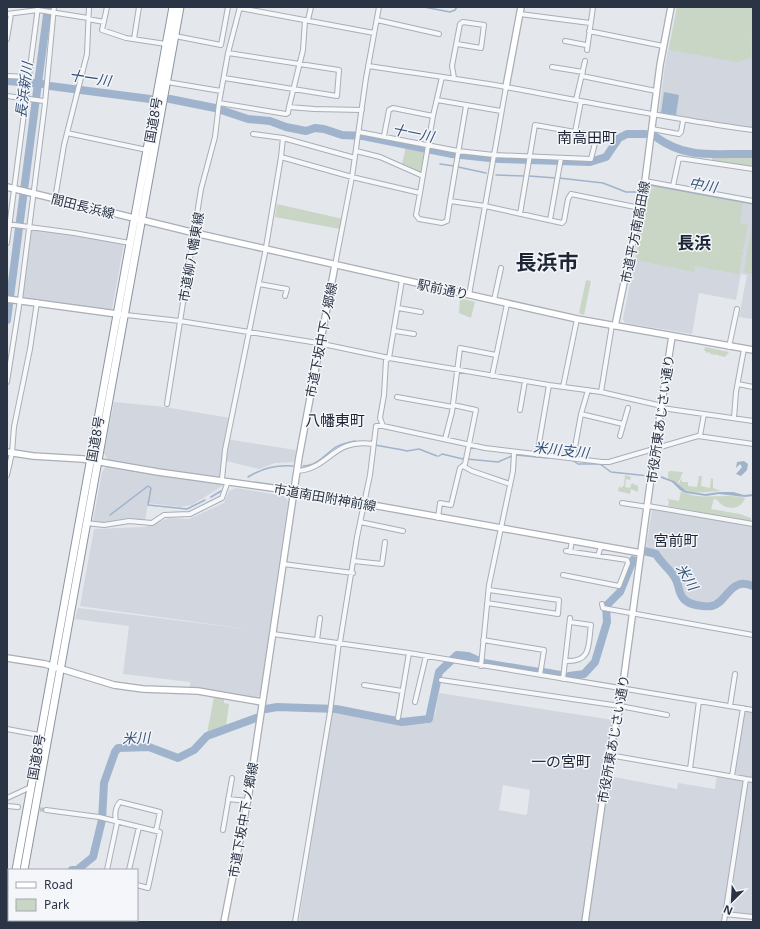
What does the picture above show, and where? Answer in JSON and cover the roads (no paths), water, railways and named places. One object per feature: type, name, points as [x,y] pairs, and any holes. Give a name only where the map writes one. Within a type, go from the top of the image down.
[{"type":"highway","name":"国道8号","points":[[121,314],[131,244],[138,219],[147,150],[173,7]]},
{"type":"highway","name":"国道8号","points":[[16,869],[39,735],[94,461],[138,219],[167,82],[180,7]]},
{"type":"highway","name":"国道8号","points":[[24,869],[86,523],[94,461]]},
{"type":"street","points":[[55,199],[67,133],[88,49],[89,7]]},
{"type":"street","points":[[107,7],[102,30],[134,39],[166,44]]},
{"type":"street","points":[[134,39],[139,7]]},
{"type":"street","points":[[175,36],[221,45],[228,7]]},
{"type":"street","points":[[219,103],[286,114],[288,112],[292,89],[303,50],[307,20],[311,7]]},
{"type":"street","name":"市道下坂中下ノ郷線","points":[[224,922],[248,801],[297,470],[352,177],[368,66],[379,7]]},
{"type":"street","points":[[469,294],[521,7]]},
{"type":"street","points":[[565,41],[586,47],[593,7]]},
{"type":"street","name":"市道平方南高田線","points":[[614,326],[645,181],[656,91],[671,7]]},
{"type":"street","points":[[7,39],[9,14],[38,8],[54,10],[104,22]]},
{"type":"street","points":[[7,243],[38,8]]},
{"type":"street","points":[[240,8],[374,33]]},
{"type":"street","name":"市道柳八幡東線","points":[[168,404],[202,189],[215,137],[219,103],[228,53],[240,8]]},
{"type":"street","points":[[7,382],[20,300],[27,227],[54,10]]},
{"type":"street","points":[[520,14],[590,23]]},
{"type":"street","points":[[377,20],[439,34]]},
{"type":"street","points":[[454,78],[452,66],[460,24],[463,22],[484,25],[481,48],[457,44]]},
{"type":"street","points":[[589,31],[663,46]]},
{"type":"street","points":[[224,78],[336,96],[339,70],[298,65],[228,53]]},
{"type":"street","points":[[574,132],[585,61]]},
{"type":"street","points":[[368,66],[506,87],[653,114],[683,121],[753,130]]},
{"type":"street","points":[[552,66],[656,91]]},
{"type":"street","points":[[7,76],[29,81]]},
{"type":"street","points":[[442,77],[432,116],[416,216],[419,220],[442,223],[447,221],[466,106]]},
{"type":"street","points":[[167,82],[221,91]]},
{"type":"street","points":[[7,96],[43,101]]},
{"type":"street","points":[[437,100],[501,112]]},
{"type":"street","points":[[289,106],[314,109],[362,110]]},
{"type":"street","points":[[384,136],[389,110],[393,108],[432,116]]},
{"type":"street","points":[[651,133],[679,134],[681,132],[683,121]]},
{"type":"street","points":[[359,135],[384,136],[428,147],[493,158],[530,159],[561,161],[591,159],[597,135],[535,125],[530,159],[520,214]]},
{"type":"street","points":[[67,133],[147,150]]},
{"type":"street","points":[[253,134],[283,138],[355,158]]},
{"type":"street","points":[[86,523],[104,525],[129,521],[152,523],[164,515],[190,514],[222,498],[225,480],[225,450],[266,249],[283,138]]},
{"type":"street","points":[[356,151],[380,157],[423,176]]},
{"type":"street","points":[[281,157],[352,177],[420,193]]},
{"type":"street","points":[[672,186],[679,158],[753,169]]},
{"type":"street","points":[[550,220],[561,161]]},
{"type":"street","points":[[645,181],[753,201]]},
{"type":"street","points":[[7,187],[15,189]]},
{"type":"street","name":"間田長浜線","points":[[15,189],[138,219]]},
{"type":"street","points":[[450,201],[485,206],[562,222],[564,221],[568,199],[571,194],[640,208]]},
{"type":"street","name":"駅前通り","points":[[138,219],[577,319],[729,347],[753,350]]},
{"type":"street","points":[[9,225],[131,244]]},
{"type":"street","points":[[494,300],[501,268]]},
{"type":"street","points":[[383,426],[381,414],[384,395],[386,360],[389,358],[395,331],[402,280]]},
{"type":"street","points":[[259,284],[287,289],[286,296]]},
{"type":"street","points":[[7,299],[180,321],[249,332],[549,386],[600,392],[662,407],[753,421]]},
{"type":"street","points":[[7,475],[14,427],[30,349],[37,302]]},
{"type":"street","points":[[492,376],[507,304]]},
{"type":"street","points":[[398,308],[421,312]]},
{"type":"street","points":[[729,347],[737,309]]},
{"type":"street","points":[[563,387],[577,319]]},
{"type":"street","points":[[600,392],[614,326]]},
{"type":"street","points":[[395,331],[414,334]]},
{"type":"street","name":"市役所東あじさい通り","points":[[585,922],[609,755],[620,706],[632,614],[638,552],[648,506],[672,336]]},
{"type":"street","points":[[445,439],[453,406],[460,348],[496,355]]},
{"type":"street","points":[[734,418],[744,349]]},
{"type":"street","points":[[520,410],[525,381]]},
{"type":"street","points":[[738,384],[753,387]]},
{"type":"street","points":[[538,455],[549,386]]},
{"type":"street","points":[[573,458],[581,414],[588,390]]},
{"type":"street","points":[[397,397],[476,410],[469,444],[463,466],[458,472],[459,477],[451,505],[440,503],[438,518]]},
{"type":"street","points":[[620,436],[628,408]]},
{"type":"street","points":[[581,414],[624,424]]},
{"type":"street","points":[[700,436],[704,414]]},
{"type":"street","points":[[296,922],[340,642],[353,572],[360,522],[370,475],[376,426],[383,426],[514,453],[609,462],[700,436],[753,444]]},
{"type":"street","points":[[297,470],[316,467],[334,451],[347,445],[359,441],[373,444]]},
{"type":"street","name":"市道南田附神前線","points":[[10,452],[94,461],[158,472],[225,480],[638,552]]},
{"type":"street","points":[[481,666],[489,590],[513,471],[514,453]]},
{"type":"street","points":[[463,466],[472,471],[510,484]]},
{"type":"street","points":[[622,503],[753,524]]},
{"type":"street","points":[[638,552],[643,523],[648,506]]},
{"type":"street","points":[[360,522],[403,531]]},
{"type":"street","points":[[563,575],[618,586],[628,561],[568,552],[572,540]]},
{"type":"street","points":[[354,561],[382,564],[385,542]]},
{"type":"street","points":[[598,556],[601,546]]},
{"type":"street","points":[[282,564],[353,572]]},
{"type":"street","points":[[487,603],[558,614],[560,610],[559,600],[489,590]]},
{"type":"street","points":[[605,607],[632,614],[753,635]]},
{"type":"street","points":[[317,640],[320,618]]},
{"type":"street","points":[[563,679],[570,620],[591,625],[585,656],[576,661],[566,661]]},
{"type":"street","points":[[273,634],[408,652],[540,676],[753,710]]},
{"type":"street","points":[[483,640],[544,650],[540,676]]},
{"type":"street","points":[[398,718],[408,652]]},
{"type":"street","points":[[415,702],[426,656]]},
{"type":"street","points":[[7,658],[53,667],[114,685],[143,689],[198,691],[262,702]]},
{"type":"street","points":[[730,706],[735,674]]},
{"type":"street","points":[[441,680],[620,706],[667,715]]},
{"type":"street","points":[[364,685],[402,691]]},
{"type":"street","points":[[690,769],[699,701]]},
{"type":"street","points":[[732,776],[743,708]]},
{"type":"street","points":[[7,729],[39,735]]},
{"type":"street","points":[[609,755],[753,780]]},
{"type":"street","points":[[223,830],[232,778]]},
{"type":"street","points":[[724,922],[746,779]]},
{"type":"street","points":[[7,798],[31,787]]},
{"type":"street","points":[[228,799],[248,801]]},
{"type":"street","points":[[107,869],[117,823],[115,818],[120,802],[160,812],[156,831]]},
{"type":"street","points":[[7,806],[18,808]]},
{"type":"street","points":[[46,810],[103,819],[160,832],[148,888],[138,885]]},
{"type":"street","points":[[129,869],[139,827]]},
{"type":"street","points":[[725,914],[753,917]]},
{"type":"water","points":[[664,92],[679,95],[676,115],[661,113]]},
{"type":"water","points":[[744,461],[748,464],[747,470],[741,476],[736,474],[742,467],[740,464],[736,468],[737,462]]},
{"type":"water","points":[[661,476],[674,481],[686,491],[705,494],[733,492],[744,495],[753,494],[753,496],[745,497],[719,494],[706,496],[686,493],[680,490],[672,482],[661,478]]},
{"type":"waterway","name":"長浜新川","points":[[7,320],[48,7]]},
{"type":"waterway","points":[[424,7],[450,12],[455,10],[457,7]]},
{"type":"waterway","name":"十一川","points":[[7,81],[42,84]]},
{"type":"waterway","name":"十一川","points":[[50,86],[150,99]]},
{"type":"waterway","name":"十一川","points":[[170,99],[215,108],[248,119],[270,121],[286,127],[306,131],[315,128],[324,129],[342,135],[363,136],[452,154],[499,159],[590,162],[606,157],[619,138],[627,134],[645,134]]},
{"type":"waterway","name":"十一川","points":[[656,137],[679,149],[691,152],[703,154],[753,154]]},
{"type":"waterway","name":"中川","points":[[440,164],[454,166]]},
{"type":"waterway","name":"中川","points":[[458,167],[486,173]]},
{"type":"waterway","name":"中川","points":[[496,175],[525,176]]},
{"type":"waterway","name":"中川","points":[[529,176],[556,178]]},
{"type":"waterway","name":"中川","points":[[559,178],[603,183],[626,192],[637,192]]},
{"type":"waterway","name":"中川","points":[[650,185],[753,204]]},
{"type":"waterway","name":"米川支川","points":[[303,466],[308,466],[316,462],[338,446],[355,441]]},
{"type":"waterway","name":"米川支川","points":[[375,445],[397,449]]},
{"type":"waterway","name":"米川支川","points":[[398,449],[407,451],[419,449],[437,456]]},
{"type":"waterway","name":"米川支川","points":[[439,456],[442,454],[463,459]]},
{"type":"waterway","name":"米川支川","points":[[467,459],[498,462],[514,455]]},
{"type":"waterway","name":"米川支川","points":[[516,455],[548,458]]},
{"type":"waterway","name":"米川支川","points":[[572,460],[578,464],[600,464],[611,472],[649,476]]},
{"type":"waterway","name":"米川支川","points":[[248,477],[269,468],[293,466]]},
{"type":"waterway","name":"米川支川","points":[[110,515],[148,486],[151,488],[148,505],[187,509],[205,500]]},
{"type":"waterway","name":"米川支川","points":[[211,497],[221,491]]},
{"type":"waterway","name":"米川","points":[[644,551],[656,554],[675,578],[683,598],[692,604],[712,606],[722,600],[734,587],[739,584],[753,586]]},
{"type":"waterway","name":"米川","points":[[569,676],[584,674],[595,662],[607,622],[606,606],[620,592],[633,560]]},
{"type":"waterway","name":"米川","points":[[266,709],[277,707],[336,709],[402,722],[429,719],[439,672],[457,655],[468,656],[479,661]]},
{"type":"waterway","name":"米川","points":[[484,663],[539,672]]},
{"type":"waterway","name":"米川","points":[[543,672],[560,675]]},
{"type":"waterway","name":"米川","points":[[78,869],[93,857],[102,820],[104,783],[115,752],[118,748],[149,747],[178,758],[194,750],[207,736],[256,718]]},
{"type":"tunnel","points":[[34,809],[46,810]]},
{"type":"district","name":"南高田町","points":[[587,138]]},
{"type":"district","name":"長浜","points":[[694,243]]},
{"type":"district","name":"長浜市","points":[[547,263]]},
{"type":"district","name":"八幡東町","points":[[335,421]]},
{"type":"district","name":"宮前町","points":[[676,541]]},
{"type":"district","name":"一の宮町","points":[[561,762]]}]
